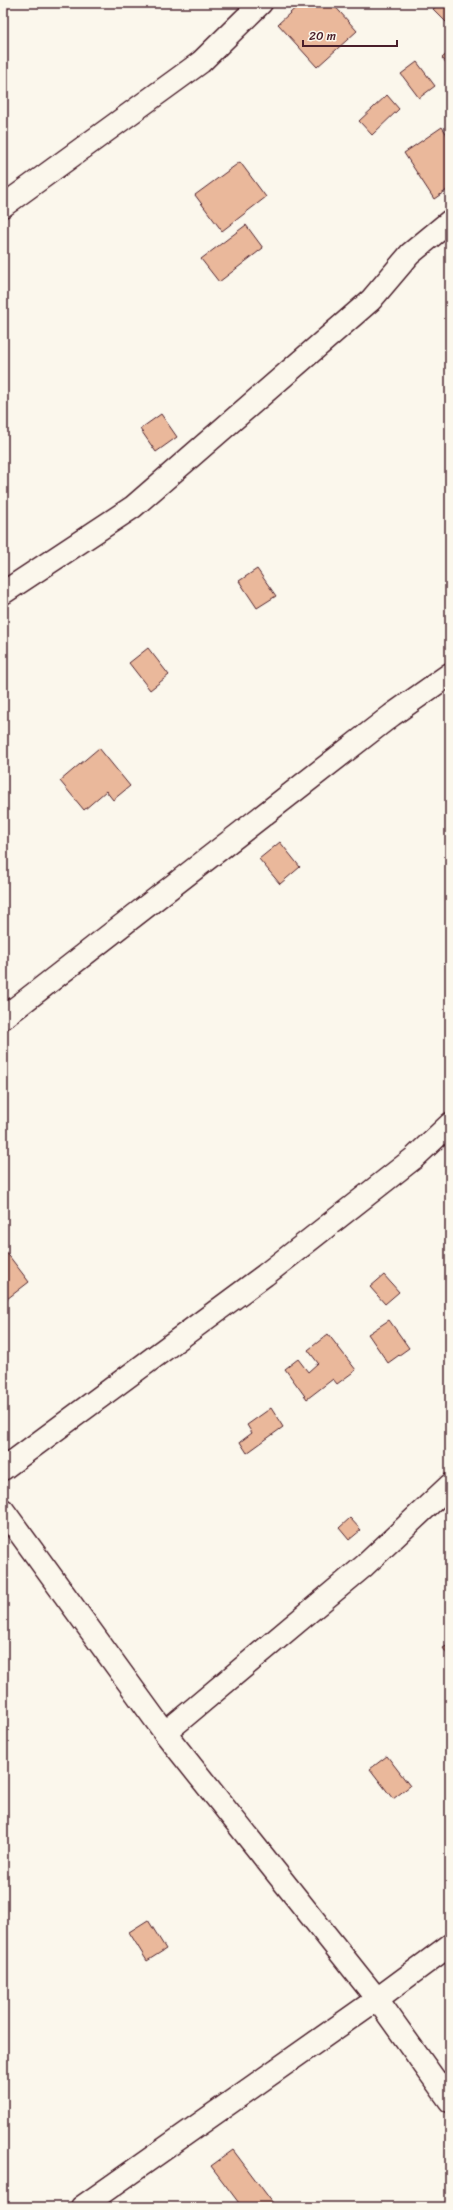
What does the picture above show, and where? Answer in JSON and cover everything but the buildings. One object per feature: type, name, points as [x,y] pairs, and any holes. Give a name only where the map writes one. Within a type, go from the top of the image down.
[{"type":"street","points":[[3,206],[201,62],[261,3]]},
{"type":"street","points":[[3,593],[133,507],[365,305],[410,254],[450,222]]},
{"type":"street","points":[[3,1018],[392,715],[450,674]]},
{"type":"street","points":[[3,1469],[265,1276],[414,1158],[450,1124]]},
{"type":"street","points":[[165,1733],[364,1566],[450,1485]]},
{"type":"street","points":[[3,1510],[165,1733],[377,1999],[450,2101]]},
{"type":"street","points":[[82,2207],[377,1999],[450,1945]]}]
